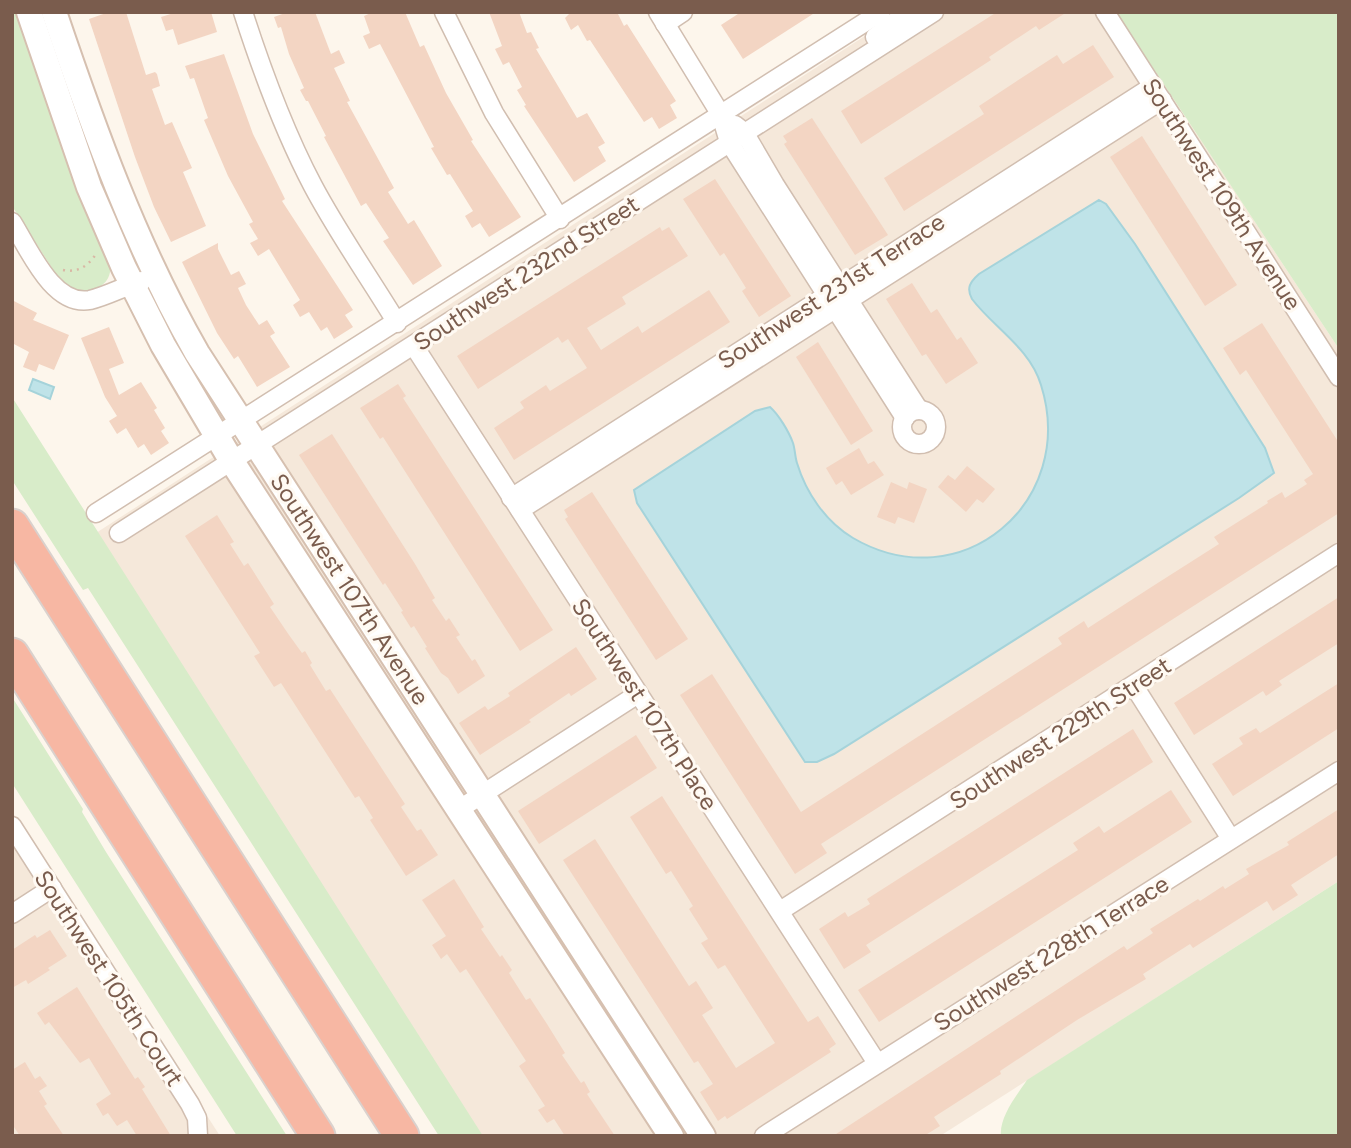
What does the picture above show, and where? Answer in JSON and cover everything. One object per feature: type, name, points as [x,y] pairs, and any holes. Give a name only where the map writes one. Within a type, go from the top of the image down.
[{"type":"highway","points":[[12,526],[402,1136]]},
{"type":"highway","points":[[12,655],[318,1136]]},
{"type":"street","name":"Southwest 107th Avenue","points":[[29,12],[79,162],[144,280],[197,353],[703,1136]]},
{"type":"street","name":"Southwest 107th Avenue","points":[[54,12],[144,280],[163,345],[217,437],[671,1136]]},
{"type":"street","points":[[243,12],[266,79],[301,161],[328,212],[397,323]]},
{"type":"street","points":[[444,12],[494,113],[560,219]]},
{"type":"street","points":[[683,12],[661,18],[912,414]]},
{"type":"street","name":"Southwest 232nd Street","points":[[96,513],[881,12]]},
{"type":"street","points":[[776,112],[908,12]]},
{"type":"street","name":"Southwest 232nd Street","points":[[119,533],[934,12]]},
{"type":"street","name":"Southwest 109th Avenue","points":[[1105,12],[1339,377]]},
{"type":"street","name":"Southwest 231st Terrace","points":[[515,504],[1157,93]]},
{"type":"street","points":[[12,222],[62,295],[77,300],[90,300],[144,280]]},
{"type":"street","name":"Southwest 107th Place","points":[[414,346],[877,1063]]},
{"type":"street","name":"Southwest 229th Street","points":[[779,911],[1339,553]]},
{"type":"street","points":[[1134,686],[1231,839]]},
{"type":"street","points":[[458,810],[639,694]]},
{"type":"street","name":"Southwest 228th Terrace","points":[[764,1136],[1339,771]]},
{"type":"street","name":"Southwest 105th Court","points":[[12,826],[190,1104],[197,1118],[199,1134]]},
{"type":"street","points":[[12,914],[52,888]]},
{"type":"path","points":[[63,270],[84,267],[91,262],[99,247]]},
{"type":"shaded area","points":[[902,12],[1116,12],[1339,349],[1339,881],[940,1136],[482,1136],[96,533]]},
{"type":"shaded area","points":[[12,812],[220,1136],[12,1136]]},
{"type":"green space","points":[[12,12],[16,12],[52,117],[99,239],[109,258],[108,278],[96,288],[79,290],[61,282],[12,206]]},
{"type":"green space","points":[[1116,12],[1339,12],[1339,349]]},
{"type":"green space","points":[[12,397],[483,1136],[439,1136],[88,588],[83,590],[12,480]]},
{"type":"green space","points":[[12,697],[83,809],[82,812],[106,852],[287,1136],[237,1136],[12,783]]},
{"type":"green space","points":[[1339,881],[1339,1136],[1001,1136],[1006,1114],[1027,1080]]},
{"type":"water","points":[[1099,200],[1106,204],[1135,244],[1265,448],[1274,473],[1239,498],[834,754],[817,762],[805,762],[637,503],[634,490],[755,411],[770,407],[794,445],[801,474],[818,506],[834,524],[853,538],[894,554],[933,557],[970,548],[1001,529],[1026,501],[1042,467],[1048,428],[1041,385],[1036,372],[1020,349],[972,299],[970,285],[979,274]]},
{"type":"water","points":[[33,379],[54,387],[50,399],[29,390]]},
{"type":"building","points":[[109,12],[126,12],[146,75],[155,72],[157,74],[160,86],[152,89],[165,125],[172,122],[192,168],[183,172],[206,226],[171,242],[135,157],[89,19]]},
{"type":"building","points":[[177,12],[211,12],[217,32],[178,45],[173,29],[166,31],[161,17]]},
{"type":"building","points":[[288,12],[315,12],[331,54],[339,50],[345,63],[334,68],[350,101],[347,102],[394,188],[388,192],[408,224],[414,220],[442,266],[413,285],[383,241],[389,238],[366,203],[361,206],[300,90],[304,88],[281,27],[278,28],[274,17]]},
{"type":"building","points":[[373,12],[405,12],[420,47],[424,45],[446,93],[473,140],[471,141],[521,217],[489,237],[480,223],[472,228],[465,216],[473,211],[431,148],[434,147],[380,44],[369,49],[363,36],[370,33],[364,16]]},
{"type":"building","points":[[489,12],[519,12],[527,33],[531,32],[539,48],[536,49],[577,118],[587,113],[605,143],[598,147],[606,161],[574,182],[524,106],[526,105],[517,90],[522,87],[509,62],[503,65],[495,49],[502,46]]},
{"type":"building","points":[[571,12],[617,12],[676,101],[670,105],[677,118],[659,129],[652,117],[644,122],[590,40],[587,41],[578,25],[571,30],[565,18]]},
{"type":"building","points":[[741,12],[816,12],[743,59],[721,25]]},
{"type":"building","points":[[997,12],[1067,12],[1039,30],[1036,26],[989,57],[991,60],[861,144],[841,111]]},
{"type":"building","points":[[1093,45],[1114,77],[904,211],[884,178],[984,114],[979,106],[1057,55],[1063,64]]},
{"type":"building","points":[[224,54],[253,134],[285,199],[282,201],[353,310],[345,315],[353,327],[334,339],[327,327],[321,331],[309,312],[300,317],[293,305],[300,300],[269,249],[258,256],[250,243],[258,239],[249,224],[253,222],[228,176],[204,120],[208,118],[194,78],[190,79],[185,66]]},
{"type":"building","points":[[812,118],[888,235],[855,255],[784,144],[787,142],[783,136]]},
{"type":"building","points":[[1142,136],[1237,285],[1205,306],[1110,157]]},
{"type":"building","points":[[715,179],[791,296],[759,317],[742,291],[746,288],[724,253],[720,256],[683,199]]},
{"type":"building","points":[[660,227],[662,231],[669,227],[688,256],[622,297],[626,304],[587,328],[601,350],[638,326],[642,333],[709,290],[730,322],[514,460],[494,428],[524,408],[520,402],[546,385],[550,391],[587,368],[568,339],[562,343],[558,337],[478,389],[457,356]]},
{"type":"building","points":[[218,243],[218,249],[231,275],[239,271],[246,284],[238,288],[246,305],[259,325],[267,320],[275,333],[270,336],[290,367],[257,387],[238,356],[234,359],[217,333],[182,262]]},
{"type":"building","points":[[912,283],[931,313],[937,309],[957,340],[961,337],[978,363],[946,384],[926,354],[922,356],[886,299]]},
{"type":"building","points":[[12,300],[37,313],[33,320],[69,335],[54,370],[39,364],[36,372],[23,367],[29,352],[12,343]]},
{"type":"building","points":[[1262,323],[1339,443],[1339,513],[821,844],[827,853],[795,874],[680,695],[712,674],[801,812],[1062,644],[1058,638],[1084,621],[1088,628],[1219,544],[1214,537],[1268,503],[1267,501],[1282,492],[1285,498],[1307,484],[1304,480],[1313,474],[1246,370],[1240,375],[1223,348]]},
{"type":"building","points":[[109,327],[124,363],[109,369],[119,395],[141,382],[157,408],[154,410],[165,428],[161,431],[169,443],[151,455],[144,444],[138,448],[126,428],[117,434],[109,421],[117,416],[105,397],[81,338]]},
{"type":"building","points":[[818,342],[873,431],[851,445],[796,357]]},
{"type":"building","points":[[398,384],[406,396],[403,398],[553,630],[520,651],[383,437],[380,439],[360,408]]},
{"type":"building","points":[[332,434],[415,564],[435,598],[432,600],[446,621],[449,618],[460,635],[456,637],[472,661],[475,659],[485,676],[458,694],[448,678],[441,673],[414,626],[411,628],[385,583],[383,585],[299,455]]},
{"type":"building","points":[[859,448],[868,464],[874,461],[884,475],[851,495],[842,481],[836,485],[826,468]]},
{"type":"building","points":[[967,466],[995,489],[983,503],[977,499],[966,512],[938,487],[948,475],[955,480]]},
{"type":"building","points":[[891,482],[907,489],[909,482],[927,489],[914,523],[898,517],[895,524],[877,517]]},
{"type":"building","points":[[592,492],[688,639],[656,660],[565,519],[568,517],[564,510]]},
{"type":"building","points":[[217,515],[234,542],[230,544],[244,566],[248,563],[274,604],[270,607],[302,653],[305,651],[326,691],[330,689],[405,804],[401,807],[417,831],[421,829],[438,855],[406,876],[370,820],[373,818],[359,796],[355,798],[281,683],[274,687],[254,656],[260,653],[185,536]]},
{"type":"building","points":[[1339,597],[1339,643],[1279,681],[1282,685],[1266,696],[1263,691],[1194,735],[1174,703]]},
{"type":"building","points":[[576,647],[597,679],[571,696],[569,693],[480,755],[459,723],[485,706],[488,710],[510,696],[508,693]]},
{"type":"building","points":[[1339,683],[1339,728],[1233,796],[1212,764],[1243,744],[1239,738],[1256,728],[1260,733]]},
{"type":"building","points":[[1133,729],[1153,762],[866,945],[871,952],[844,969],[819,929],[845,912],[848,917],[870,904],[867,899]]},
{"type":"building","points":[[636,735],[657,768],[539,844],[518,811]]},
{"type":"building","points":[[1171,790],[1192,822],[879,1022],[858,990],[1078,850],[1073,843],[1099,826],[1104,833]]},
{"type":"building","points":[[662,796],[808,1022],[818,1016],[836,1044],[829,1049],[831,1052],[727,1119],[725,1116],[718,1121],[700,1092],[713,1084],[698,1061],[694,1063],[563,860],[595,839],[689,986],[696,981],[713,1008],[702,1015],[736,1068],[775,1043],[725,965],[718,969],[701,943],[708,939],[689,909],[693,906],[671,871],[666,874],[630,817]]},
{"type":"building","points":[[1339,809],[1339,854],[1291,885],[1298,895],[1273,911],[1267,901],[1193,948],[1190,944],[1143,974],[1146,979],[1077,1020],[934,1117],[940,1126],[924,1136],[833,1136],[1124,946],[1127,950],[1153,933],[1150,929],[1198,899],[1200,901],[1223,886],[1225,889],[1249,874],[1246,869],[1289,845],[1287,842]]},
{"type":"building","points":[[454,879],[484,927],[481,929],[512,970],[509,973],[526,1000],[530,998],[547,1024],[565,1053],[562,1055],[581,1083],[584,1081],[590,1092],[587,1094],[615,1136],[565,1136],[554,1119],[547,1123],[538,1110],[545,1106],[519,1066],[526,1061],[466,969],[460,973],[447,954],[441,959],[432,945],[446,936],[422,900]]},
{"type":"building","points":[[50,930],[67,956],[28,984],[26,980],[12,988],[12,950],[35,935],[37,938]]},
{"type":"building","points":[[77,987],[135,1079],[138,1077],[145,1087],[142,1089],[171,1136],[137,1136],[127,1120],[117,1126],[108,1113],[103,1116],[96,1104],[111,1094],[89,1058],[80,1063],[49,1022],[45,1025],[37,1013]]},
{"type":"building","points":[[25,1062],[35,1079],[40,1076],[47,1086],[39,1091],[47,1104],[44,1106],[64,1136],[20,1136],[12,1124],[12,1070]]}]
